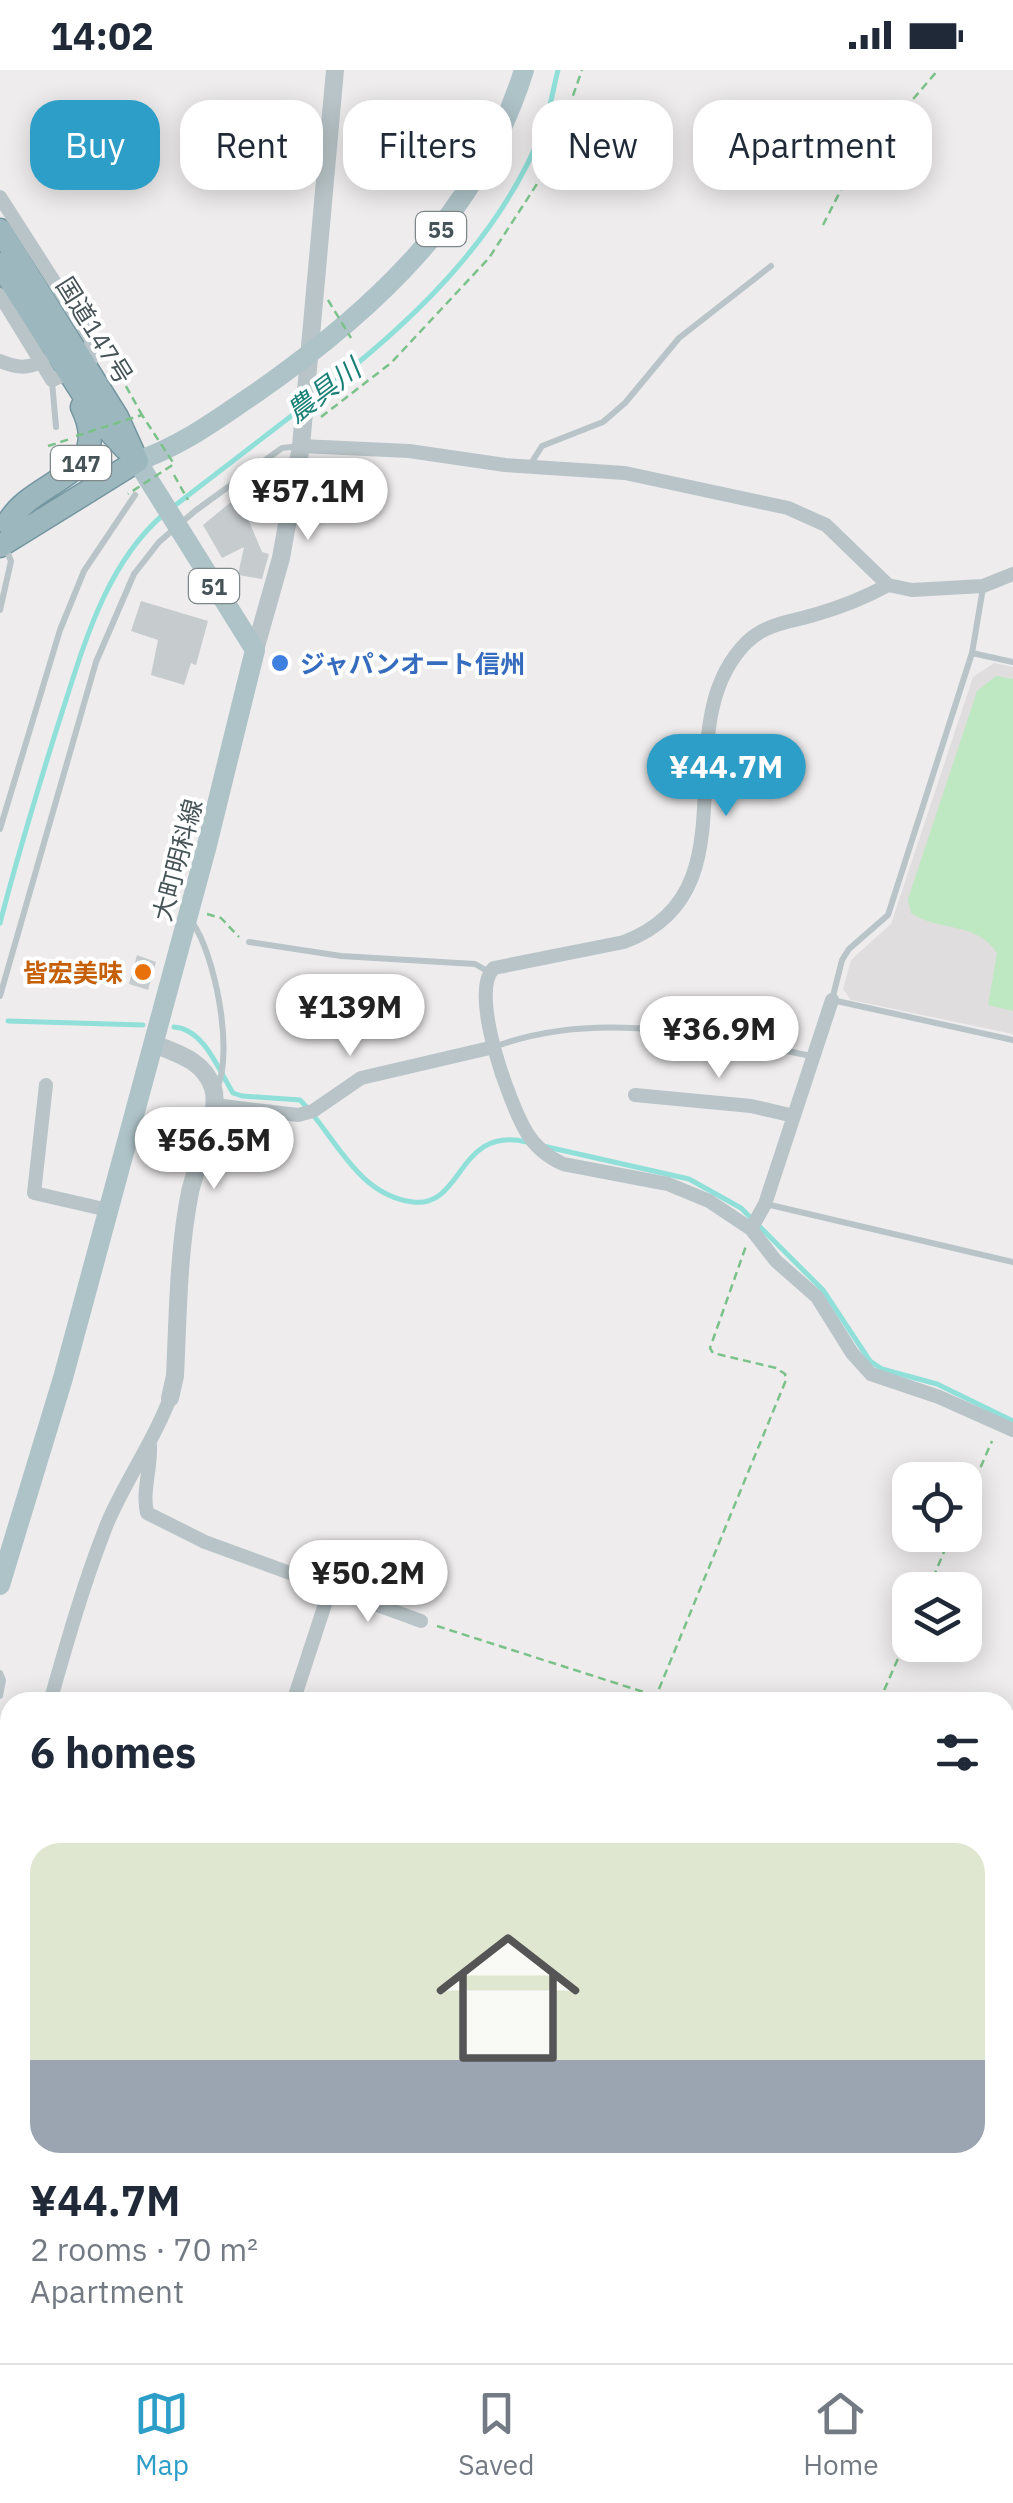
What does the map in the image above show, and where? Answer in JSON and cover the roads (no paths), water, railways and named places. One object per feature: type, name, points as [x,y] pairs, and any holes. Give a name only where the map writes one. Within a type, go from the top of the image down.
[{"type":"highway","name":"国道147号","points":[[0,230],[68,373]]},
{"type":"highway","name":"国道147号","points":[[0,264],[68,373],[117,417],[137,462]]},
{"type":"highway","name":"147","points":[[3,535],[16,508],[81,465],[91,425],[68,373]]},
{"type":"highway","name":"147","points":[[3,535],[137,462]]},
{"type":"main road","name":"55","points":[[137,462],[190,438],[310,352],[392,284],[447,222],[491,153],[524,70]]},
{"type":"main road","name":"51","points":[[137,462],[139,492],[175,525],[255,650]]},
{"type":"main road","name":"大町明科線","points":[[0,1585],[194,917],[255,650]]},
{"type":"street","points":[[255,650],[281,558],[302,434],[335,70]]},
{"type":"street","points":[[0,198],[91,339],[90,363],[68,373],[42,361],[0,296]]},
{"type":"street","points":[[0,362],[30,368],[42,361]]},
{"type":"street","points":[[302,434],[529,467],[625,473],[788,508],[826,526],[888,584],[912,590],[983,586],[1013,574]]},
{"type":"street","points":[[888,584],[832,609],[766,628],[735,656],[722,681],[706,738],[706,805],[694,872],[686,894],[665,921],[624,942],[494,968],[485,993],[494,1048],[526,1132],[549,1158],[685,1189],[751,1229],[776,1261],[817,1297],[852,1353],[871,1374],[938,1397],[1006,1428]]},
{"type":"street","points":[[751,1229],[766,1204],[832,1000]]},
{"type":"street","points":[[53,1692],[108,1520],[150,1446],[175,1376],[186,1218],[215,1100],[208,1074],[198,1064],[154,1044]]},
{"type":"street","points":[[215,1100],[298,1115],[312,1111],[361,1078],[494,1048]]},
{"type":"street","points":[[46,1085],[34,1192],[108,1210]]},
{"type":"street","points":[[635,1095],[751,1106],[794,1116]]},
{"type":"street","points":[[150,1446],[151,1468],[144,1500],[147,1513],[205,1542],[421,1621]]},
{"type":"street","points":[[296,1692],[330,1588]]},
{"type":"lane","points":[[529,467],[542,446],[603,422],[625,403],[679,338],[771,266]]},
{"type":"lane","points":[[56,427],[68,373]]},
{"type":"lane","points":[[0,996],[96,662],[134,574],[175,525],[302,434]]},
{"type":"lane","points":[[0,828],[60,630],[84,571],[139,492]]},
{"type":"lane","points":[[0,610],[11,561],[3,535]]},
{"type":"lane","points":[[983,586],[972,653],[888,915],[842,960],[832,1000],[1013,1040]]},
{"type":"lane","points":[[972,653],[1013,662]]},
{"type":"lane","points":[[194,917],[206,948],[222,1025],[223,1074],[215,1100]]},
{"type":"lane","points":[[249,942],[342,956],[475,964],[490,972]]},
{"type":"lane","points":[[494,1048],[536,1036],[600,1028],[649,1028],[813,1056]]},
{"type":"lane","points":[[766,1204],[1013,1262]]},
{"type":"waterway","name":"農具川","points":[[311,400],[381,344],[475,246],[524,170],[545,122],[558,70]]},
{"type":"waterway","name":"農具川","points":[[173,507],[299,410]]},
{"type":"waterway","name":"農具川","points":[[0,923],[56,731],[96,614],[124,560],[164,514]]},
{"type":"waterway","points":[[8,1021],[143,1025]]},
{"type":"waterway","points":[[174,1027],[185,1029],[202,1042],[233,1093],[300,1100],[361,1176],[393,1197],[413,1202],[430,1200],[442,1193],[487,1145],[504,1140],[527,1142]]},
{"type":"waterway","points":[[543,1146],[689,1179],[741,1208],[823,1290],[870,1361],[882,1369],[937,1384],[1013,1421]]},
{"type":"place","name":"ジャパンオート信州","points":[[280,663]]},
{"type":"place","name":"皆宏美味","points":[[143,972]]}]
